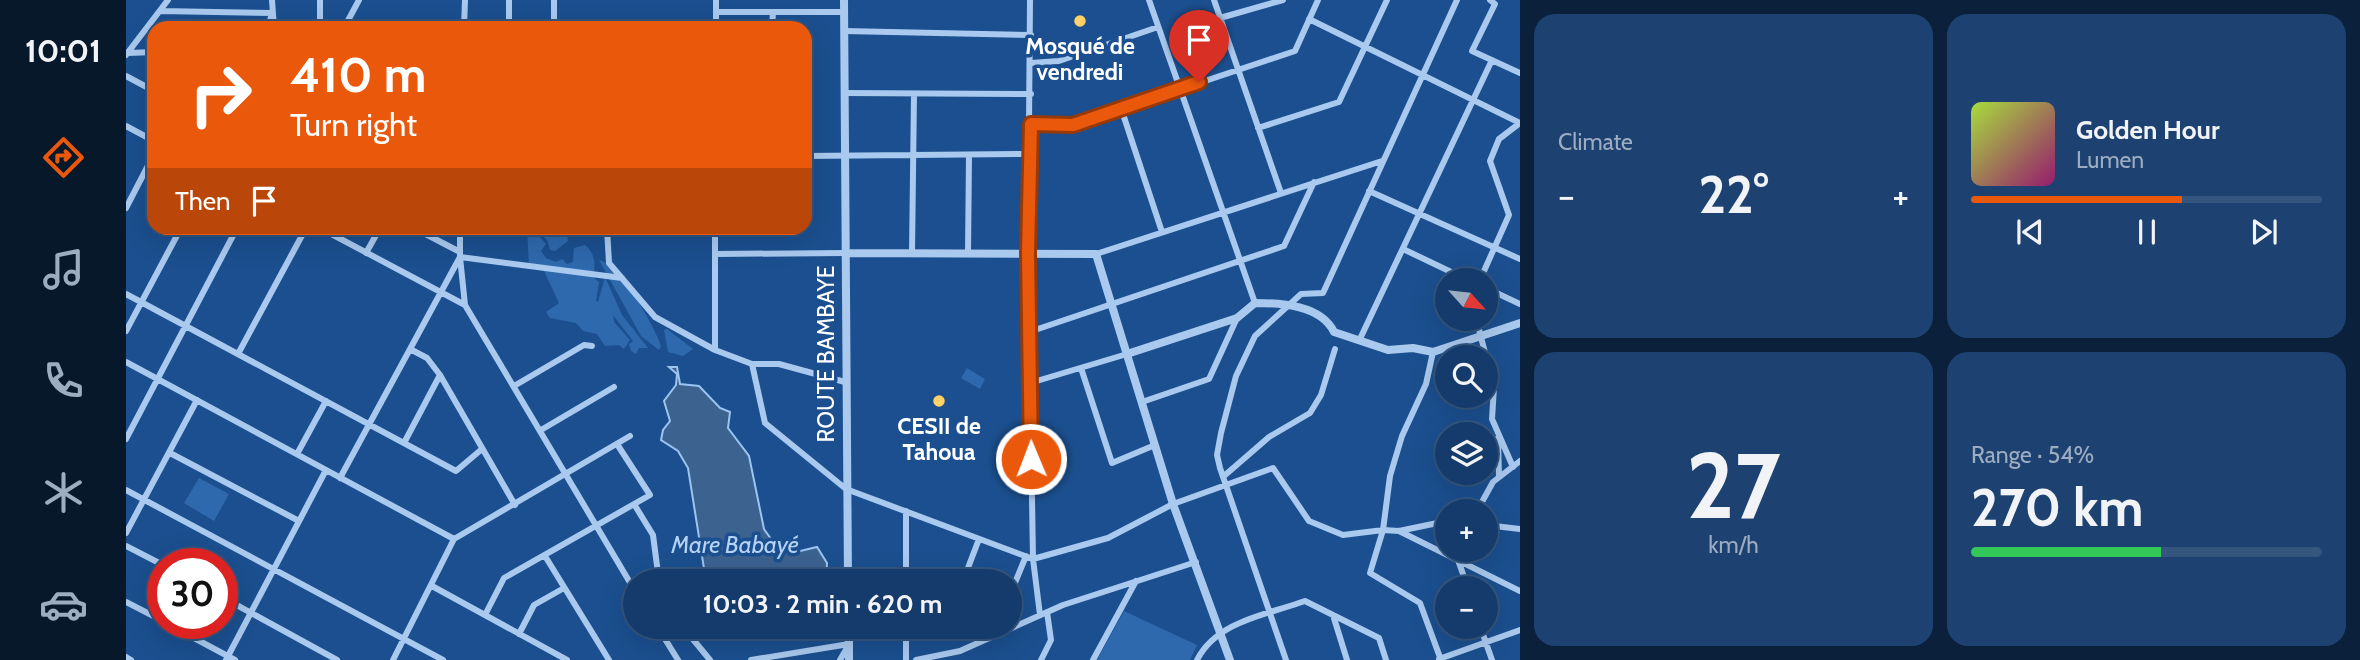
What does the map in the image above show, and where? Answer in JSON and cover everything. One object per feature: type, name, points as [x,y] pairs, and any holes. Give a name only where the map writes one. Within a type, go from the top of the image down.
[{"type":"street","points":[[152,21],[168,0]]},
{"type":"street","points":[[272,0],[273,21]]},
{"type":"street","points":[[320,0],[320,21]]},
{"type":"street","points":[[348,21],[359,0]]},
{"type":"street","points":[[464,21],[465,0]]},
{"type":"street","points":[[509,0],[509,21]]},
{"type":"street","points":[[554,0],[554,21]]},
{"type":"street","points":[[716,0],[716,21]]},
{"type":"street","name":"ROUTE BAMBAYE","points":[[844,0],[848,569]]},
{"type":"street","points":[[1030,0],[1029,558],[1040,615]]},
{"type":"street","points":[[1149,0],[1255,303]]},
{"type":"street","points":[[1214,0],[1281,193]]},
{"type":"street","points":[[1220,18],[1283,0]]},
{"type":"street","points":[[1031,124],[1073,125],[1295,51],[1318,0]]},
{"type":"street","points":[[1258,128],[1339,102],[1387,0]]},
{"type":"street","points":[[1286,660],[1217,455],[1236,376],[1255,337],[1289,303],[1301,295],[1322,293],[1457,0]]},
{"type":"street","points":[[1490,0],[1495,4],[1472,51],[1520,73]]},
{"type":"street","points":[[160,11],[272,13]]},
{"type":"street","points":[[716,12],[844,12]]},
{"type":"street","points":[[772,21],[773,12]]},
{"type":"street","points":[[270,21],[272,13]]},
{"type":"street","points":[[1309,19],[1520,123],[1499,139],[1490,161],[1509,215],[1485,268]]},
{"type":"street","points":[[1031,64],[1059,61],[1158,27]]},
{"type":"street","points":[[127,54],[147,28]]},
{"type":"street","points":[[844,31],[1031,35]]},
{"type":"street","points":[[127,54],[147,53]]},
{"type":"street","points":[[1359,341],[1492,60]]},
{"type":"street","points":[[126,76],[147,87]]},
{"type":"street","points":[[844,93],[1031,94]]},
{"type":"street","points":[[912,253],[914,94]]},
{"type":"street","points":[[1121,108],[1162,232]]},
{"type":"street","points":[[126,126],[147,137]]},
{"type":"street","points":[[812,156],[1030,154]]},
{"type":"street","points":[[968,253],[969,155]]},
{"type":"street","points":[[715,254],[1096,254],[1382,161]]},
{"type":"street","points":[[126,208],[147,168]]},
{"type":"street","points":[[1029,332],[1284,246],[1314,182]]},
{"type":"street","points":[[1369,191],[1520,259]]},
{"type":"street","points":[[126,331],[177,235]]},
{"type":"street","points":[[126,439],[129,428],[233,235]]},
{"type":"street","points":[[238,354],[302,235]]},
{"type":"street","points":[[333,235],[465,305]]},
{"type":"street","points":[[366,253],[376,235]]},
{"type":"street","points":[[426,235],[460,254],[622,278]]},
{"type":"street","points":[[460,235],[465,305],[623,571]]},
{"type":"street","points":[[607,235],[609,263],[655,317],[715,350],[752,364],[779,364],[845,382]]},
{"type":"street","points":[[715,235],[715,350]]},
{"type":"street","points":[[1403,249],[1443,268]]},
{"type":"street","points":[[340,478],[460,254]]},
{"type":"street","points":[[1096,254],[1173,504],[1230,660]]},
{"type":"street","points":[[126,294],[456,471],[482,449]]},
{"type":"street","points":[[1498,294],[1520,304]]},
{"type":"street","points":[[1030,383],[1237,318],[1255,303],[1289,303],[1329,323],[1334,332],[1388,350],[1413,348],[1433,352],[1520,323]]},
{"type":"street","points":[[1142,402],[1209,379],[1237,318]]},
{"type":"street","points":[[1480,331],[1494,387],[1493,422]]},
{"type":"street","points":[[514,386],[584,345],[592,346]]},
{"type":"street","points":[[410,349],[427,358],[440,375],[515,505]]},
{"type":"street","points":[[1224,476],[1269,437],[1310,414],[1321,395],[1335,349]]},
{"type":"street","points":[[1433,352],[1426,384],[1402,436],[1390,476],[1383,530],[1370,573],[1420,603],[1439,660],[1520,631]]},
{"type":"street","points":[[126,362],[454,539]]},
{"type":"street","points":[[752,364],[765,423],[846,489],[1029,558],[1108,537],[1173,504],[1273,468],[1309,521],[1343,535],[1383,530],[1399,531],[1435,524]]},
{"type":"street","points":[[1082,368],[1112,463],[1155,445]]},
{"type":"street","points":[[404,443],[440,375]]},
{"type":"street","points":[[541,430],[614,387]]},
{"type":"street","points":[[297,454],[328,391]]},
{"type":"street","points":[[126,533],[197,400]]},
{"type":"street","points":[[1498,432],[1513,467]]},
{"type":"street","points":[[1498,432],[1499,477]]},
{"type":"street","points":[[393,660],[454,539],[630,436]]},
{"type":"street","points":[[485,615],[504,578],[650,495],[618,444]]},
{"type":"street","points":[[170,453],[299,521]]},
{"type":"street","points":[[1484,499],[1493,482],[1520,461]]},
{"type":"street","points":[[227,658],[326,470]]},
{"type":"street","points":[[126,490],[443,660]]},
{"type":"street","points":[[634,504],[653,535],[657,569]]},
{"type":"street","points":[[906,511],[906,569]]},
{"type":"street","points":[[1498,526],[1520,529]]},
{"type":"street","points":[[1399,531],[1435,549]]},
{"type":"street","points":[[968,569],[979,539]]},
{"type":"street","points":[[126,546],[147,557]]},
{"type":"street","points":[[545,556],[610,660]]},
{"type":"street","points":[[1022,572],[1029,558]]},
{"type":"street","points":[[916,660],[960,651],[1047,611],[1196,562]]},
{"type":"street","points":[[1462,562],[1520,591]]},
{"type":"street","points":[[1093,660],[1136,581]]},
{"type":"street","points":[[432,586],[567,660]]},
{"type":"street","points":[[519,634],[534,605],[564,588]]},
{"type":"street","points":[[1197,660],[1206,643],[1220,631],[1305,601],[1379,638],[1386,660]]},
{"type":"street","points":[[126,602],[147,613]]},
{"type":"street","points":[[238,605],[337,660]]},
{"type":"street","points":[[1041,660],[1051,640],[1047,611]]},
{"type":"street","points":[[1333,615],[1347,660]]},
{"type":"street","points":[[194,639],[235,660]]},
{"type":"street","points":[[665,639],[678,660]]},
{"type":"street","points":[[693,639],[710,660]]},
{"type":"street","points":[[849,639],[849,660]]},
{"type":"street","points":[[906,639],[906,660]]},
{"type":"street","points":[[1485,639],[1492,660]]},
{"type":"street","points":[[751,660],[849,644]]},
{"type":"street","points":[[840,660],[849,644]]},
{"type":"street","points":[[960,651],[961,660]]},
{"type":"street","points":[[126,657],[131,660]]},
{"type":"shaded area","points":[[527,235],[538,235],[546,244],[541,251],[546,258],[556,262],[562,259],[567,264],[573,262],[574,248],[585,245],[594,260],[593,277],[599,282],[596,301],[598,302],[605,277],[622,315],[648,348],[639,348],[636,354],[631,351],[629,344],[633,341],[613,315],[614,322],[630,340],[624,349],[619,345],[605,346],[597,334],[583,331],[576,323],[550,318],[546,312],[559,303],[544,271],[529,267]]},
{"type":"shaded area","points":[[542,235],[567,235],[568,241],[555,251],[550,250],[547,240]]},
{"type":"shaded area","points":[[599,260],[616,272],[635,297],[657,337],[661,346],[659,350],[641,336]]},
{"type":"shaded area","points":[[667,329],[693,349],[683,356],[668,352],[664,330]]},
{"type":"shaded area","points":[[967,368],[985,379],[980,389],[961,378]]},
{"type":"shaded area","points":[[199,478],[229,494],[214,521],[184,503]]},
{"type":"shaded area","points":[[1124,611],[1197,645],[1190,660],[1097,660]]},
{"type":"water","name":"Mare Babayé","points":[[669,367],[677,367],[680,384],[699,386],[720,408],[730,412],[728,428],[749,456],[764,529],[776,546],[792,553],[817,547],[827,563],[827,569],[704,569],[688,468],[678,451],[661,440],[663,430],[670,421],[664,401],[676,385],[677,374]]},
{"type":"place","name":"Mosqué de vendredi","points":[[1080,21]]},
{"type":"place","name":"CESII de Tahoua","points":[[939,401]]},
{"type":"route","points":[[1031,459],[1028,253],[1031,124],[1073,125],[1199,82]]}]
